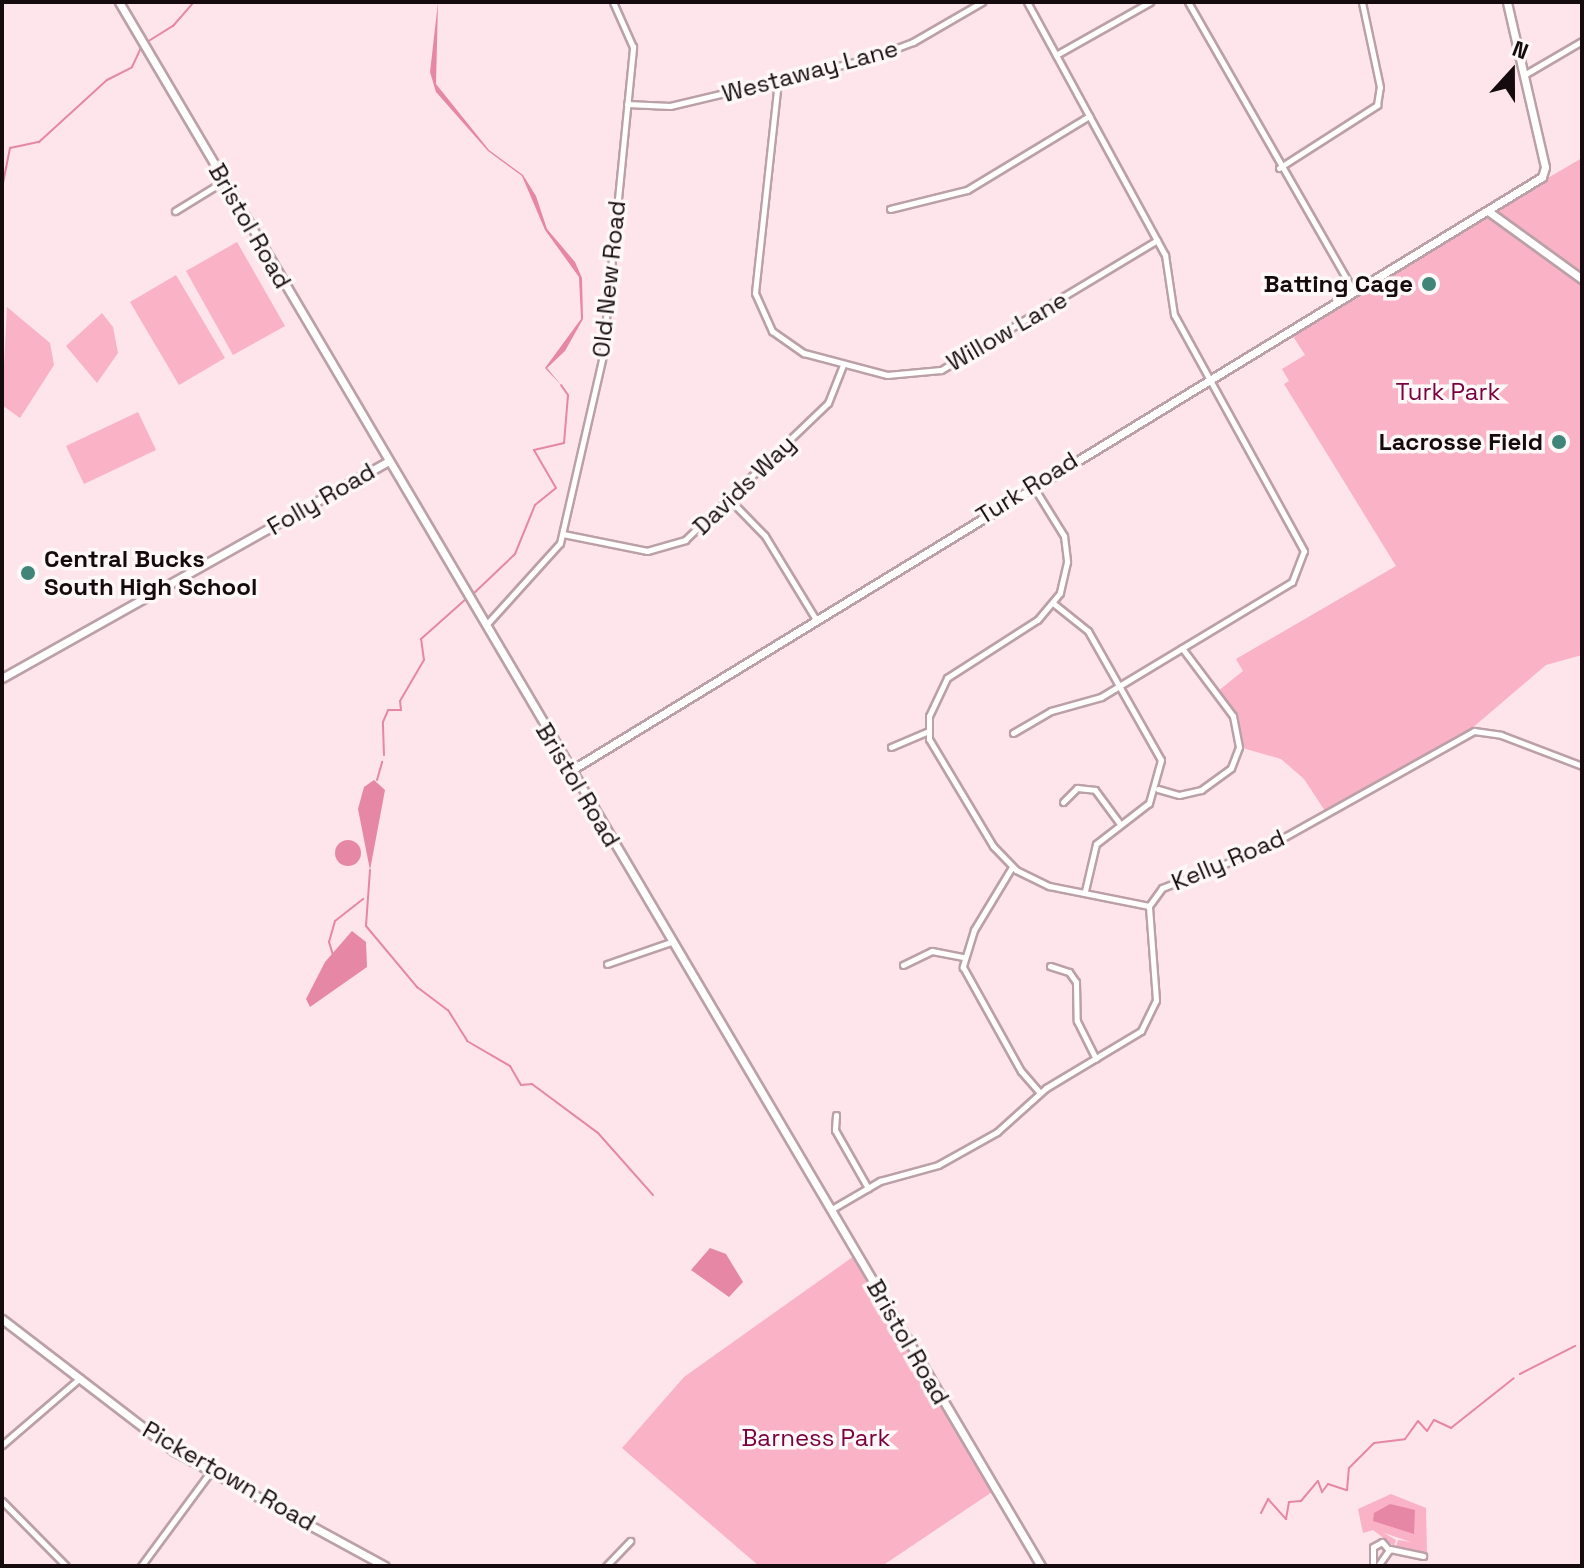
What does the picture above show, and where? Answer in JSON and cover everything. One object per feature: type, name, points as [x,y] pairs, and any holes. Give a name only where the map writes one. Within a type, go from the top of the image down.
[{"type":"street","name":"Bristol Road","points":[[119,2],[1041,1566]]},
{"type":"street","name":"Old New Road","points":[[486,625],[550,560],[563,534],[606,339],[633,45],[613,2]]},
{"type":"street","name":"Westaway Lane","points":[[627,104],[670,106],[887,54],[982,2]]},
{"type":"street","points":[[1013,733],[1121,684],[1292,582],[1304,551],[1169,305],[1168,266],[1157,240],[1027,2]]},
{"type":"street","points":[[1056,55],[1150,2]]},
{"type":"street","points":[[1188,2],[1279,168],[1353,290]]},
{"type":"street","points":[[1279,168],[1377,105],[1380,87],[1362,2]]},
{"type":"street","name":"Turk Road","points":[[570,771],[1207,378],[1542,177],[1545,167],[1507,2]]},
{"type":"street","points":[[1523,75],[1582,41]]},
{"type":"street","name":"Willow Lane","points":[[778,81],[756,297],[782,341],[843,365],[900,376],[955,364],[1157,240]]},
{"type":"street","points":[[890,209],[967,190],[1089,116]]},
{"type":"street","points":[[175,211],[224,181]]},
{"type":"street","points":[[1488,211],[1582,279]]},
{"type":"street","name":"Davids Way","points":[[563,534],[637,550],[667,548],[698,532],[828,403],[843,365]]},
{"type":"street","name":"Folly Road","points":[[2,678],[388,461]]},
{"type":"street","points":[[891,747],[927,732],[947,678],[1028,627],[1053,603],[1066,569],[1064,536],[1032,485]]},
{"type":"street","points":[[730,499],[765,536],[815,618]]},
{"type":"street","points":[[1053,603],[1088,631],[1159,749],[1158,789],[1096,844],[1085,891]]},
{"type":"street","points":[[1158,789],[1179,795],[1201,790],[1228,772],[1239,747],[1233,716],[1182,648]]},
{"type":"street","name":"Kelly Road","points":[[832,1209],[868,1188],[938,1165],[997,1132],[1040,1093],[1137,1035],[1153,1013],[1149,906],[1168,884],[1263,849],[1474,731],[1501,735],[1582,766]]},
{"type":"street","points":[[927,732],[993,846],[1012,867],[1049,886],[1149,906]]},
{"type":"street","points":[[1063,802],[1077,788],[1095,790],[1120,824]]},
{"type":"street","points":[[1012,867],[963,957],[969,986],[1040,1093]]},
{"type":"street","points":[[607,964],[671,942]]},
{"type":"street","points":[[903,965],[932,951],[963,957]]},
{"type":"street","points":[[1050,966],[1069,972],[1076,982],[1077,1021],[1096,1059]]},
{"type":"street","points":[[836,1115],[835,1130],[868,1188]]},
{"type":"street","name":"Pickertown Road","points":[[2,1319],[153,1437],[385,1566]]},
{"type":"street","points":[[2,1445],[80,1378]]},
{"type":"street","points":[[141,1566],[211,1471]]},
{"type":"street","points":[[2,1501],[66,1566]]},
{"type":"street","points":[[606,1566],[630,1541]]},
{"type":"street","points":[[1375,1566],[1375,1544],[1423,1556]]},
{"type":"street","points":[[1375,1566],[1390,1549]]},
{"type":"green space","name":"Turk Park","points":[[1582,158],[1582,655],[1546,665],[1464,735],[1327,814],[1304,779],[1281,759],[1239,747],[1238,725],[1213,695],[1243,671],[1236,659],[1396,566],[1284,384],[1289,381],[1282,369],[1305,355],[1289,330]]},
{"type":"green space","points":[[237,242],[285,326],[233,355],[186,271]]},
{"type":"green space","points":[[176,275],[225,358],[179,385],[130,302]]},
{"type":"green space","points":[[7,307],[50,343],[54,365],[20,418],[2,405]]},
{"type":"green space","points":[[102,313],[113,327],[118,353],[97,383],[66,346]]},
{"type":"green space","points":[[138,412],[156,450],[84,484],[66,446]]},
{"type":"green space","name":"Barness Park","points":[[857,1254],[995,1490],[882,1566],[759,1566],[622,1448],[684,1377]]},
{"type":"green space","points":[[1391,1494],[1426,1508],[1427,1554],[1396,1546],[1398,1540],[1411,1542],[1384,1533],[1396,1540],[1394,1546],[1373,1530],[1363,1533],[1358,1509]]},
{"type":"shaded area","points":[[438,2],[436,84],[489,150],[523,175],[536,196],[547,229],[575,262],[582,278],[583,319],[565,351],[547,368],[562,386],[545,368],[581,319],[579,277],[545,230],[522,176],[488,151],[436,92],[430,72]]},
{"type":"shaded area","points":[[374,780],[385,790],[370,870],[358,809],[364,787]]},
{"type":"shaded area","points":[[348,840],[357,844],[361,853],[357,862],[348,866],[339,862],[335,853],[339,844]]},
{"type":"shaded area","points":[[352,931],[366,942],[367,967],[310,1007],[306,999],[325,962]]},
{"type":"shaded area","points":[[710,1248],[726,1254],[743,1282],[729,1297],[691,1270]]},
{"type":"shaded area","points":[[1390,1504],[1415,1510],[1414,1534],[1373,1521],[1374,1513]]},
{"type":"waterway","points":[[147,42],[173,26],[194,2]]},
{"type":"waterway","points":[[2,188],[10,148],[39,142],[107,80],[132,67],[142,46]]},
{"type":"waterway","points":[[472,595],[515,554],[535,505],[556,488],[534,450],[564,443],[568,395],[561,385]]},
{"type":"waterway","points":[[384,755],[383,722],[388,710],[401,710],[400,701],[424,660],[421,639],[467,598]]},
{"type":"waterway","points":[[377,780],[382,762]]},
{"type":"waterway","points":[[370,870],[366,926],[417,987],[448,1010],[467,1041],[510,1066],[521,1085],[532,1084],[598,1133],[653,1195]]},
{"type":"waterway","points":[[333,955],[329,942],[335,921],[363,899]]},
{"type":"waterway","points":[[1520,1374],[1575,1346]]},
{"type":"waterway","points":[[1261,1513],[1268,1499],[1286,1519],[1289,1502],[1301,1501],[1318,1481],[1322,1492],[1328,1484],[1347,1490],[1349,1468],[1374,1443],[1405,1439],[1418,1421],[1427,1431],[1434,1420],[1451,1428],[1514,1378]]},
{"type":"place","name":"Batting Cage","points":[[1429,284]]},
{"type":"place","name":"Lacrosse Field","points":[[1559,442]]},
{"type":"place","name":"Central Bucks South High School","points":[[28,573]]}]
